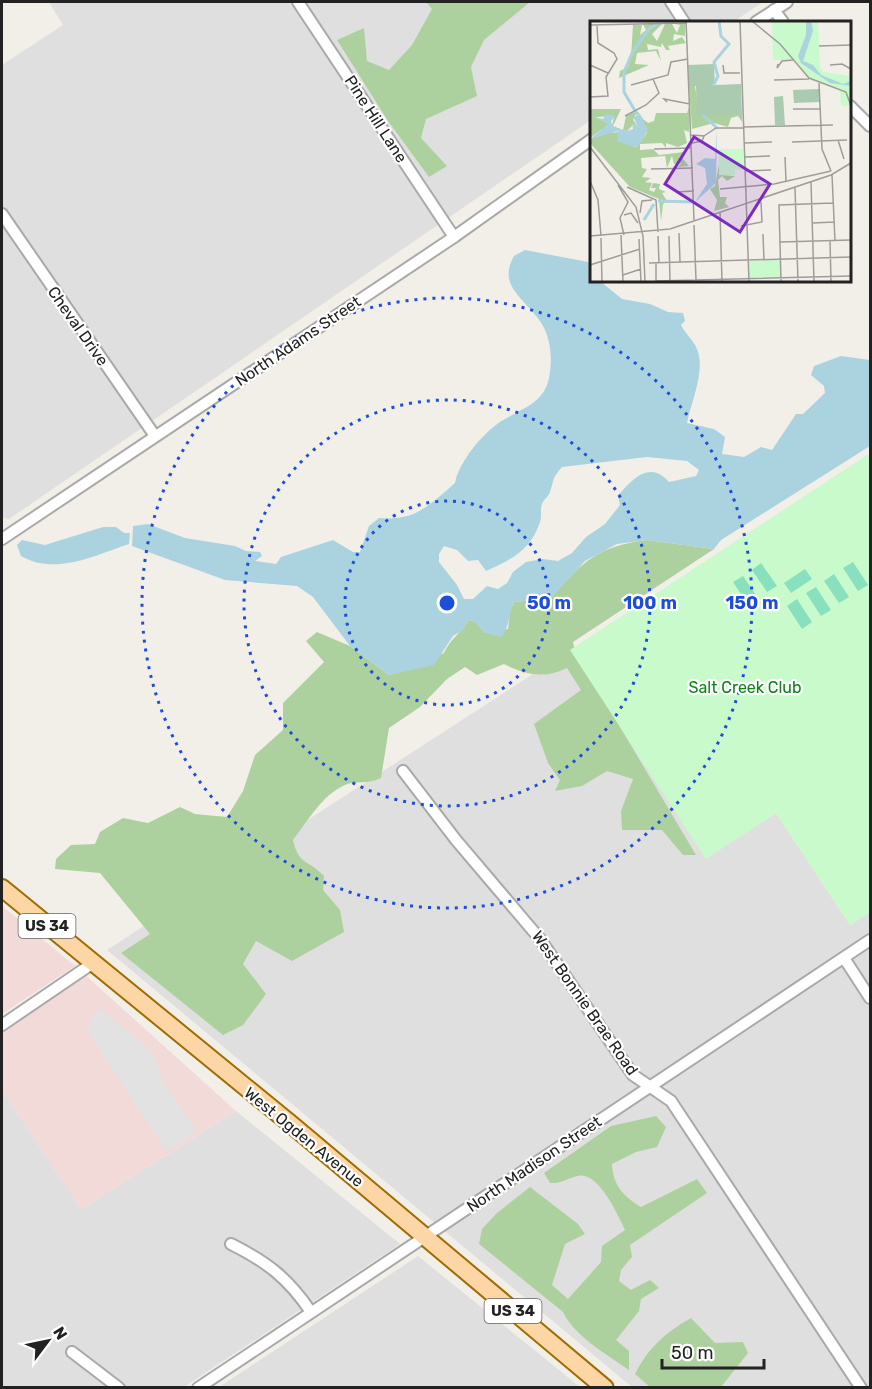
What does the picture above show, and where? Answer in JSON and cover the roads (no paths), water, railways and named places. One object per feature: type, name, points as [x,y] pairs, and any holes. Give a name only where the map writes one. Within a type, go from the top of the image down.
[{"type":"main road","name":"West Ogden Avenue","points":[[2,888],[605,1388]]},
{"type":"street","name":"Pine Hill Lane","points":[[298,2],[454,237]]},
{"type":"street","points":[[670,2],[683,21]]},
{"type":"street","points":[[758,21],[787,2]]},
{"type":"street","points":[[774,10],[782,21]]},
{"type":"street","points":[[851,108],[870,126]]},
{"type":"street","name":"North Adams Street","points":[[2,539],[454,237],[590,140]]},
{"type":"street","name":"Cheval Drive","points":[[2,214],[155,436]]},
{"type":"street","name":"West Bonnie Brae Road","points":[[403,771],[444,825],[540,939],[633,1076],[671,1101],[861,1388]]},
{"type":"street","name":"North Madison Street","points":[[198,1388],[870,940]]},
{"type":"street","points":[[844,958],[870,998]]},
{"type":"street","points":[[2,1025],[93,963]]},
{"type":"street","points":[[231,1244],[262,1259],[284,1278],[311,1312]]},
{"type":"street","points":[[72,1352],[120,1388]]},
{"type":"water","points":[[525,250],[588,262],[590,282],[601,282],[622,299],[650,304],[668,312],[683,313],[685,321],[681,325],[695,345],[700,363],[687,423],[714,429],[725,437],[722,454],[744,457],[761,447],[772,450],[796,414],[803,414],[825,393],[824,386],[811,375],[814,366],[841,356],[870,360],[870,446],[721,540],[714,549],[647,540],[617,544],[585,561],[551,598],[514,602],[506,629],[501,637],[485,633],[476,622],[469,620],[463,630],[453,636],[434,665],[389,675],[350,646],[313,597],[297,586],[225,580],[132,546],[133,526],[148,524],[185,538],[260,552],[262,556],[255,561],[276,564],[281,557],[333,540],[353,552],[360,552],[369,526],[379,518],[403,517],[429,505],[455,483],[466,458],[486,434],[500,422],[537,400],[546,387],[551,362],[548,338],[542,324],[518,296],[510,282],[510,266],[514,256]],"holes":[[[647,457],[687,461],[699,470],[696,476],[669,482],[655,473],[642,474],[618,496],[620,505],[605,524],[586,537],[572,553],[558,561],[543,559],[526,562],[513,572],[507,583],[498,589],[487,586],[473,599],[464,599],[457,585],[439,562],[439,554],[444,546],[457,550],[468,561],[478,560],[486,571],[519,553],[536,532],[541,520],[542,504],[562,467]]]},
{"type":"water","points":[[103,527],[116,527],[124,533],[130,533],[129,544],[89,558],[61,564],[34,562],[21,556],[17,545],[22,540],[45,545]]},
{"type":"park label","name":"Salt Creek Club","points":[[745,687]]}]
